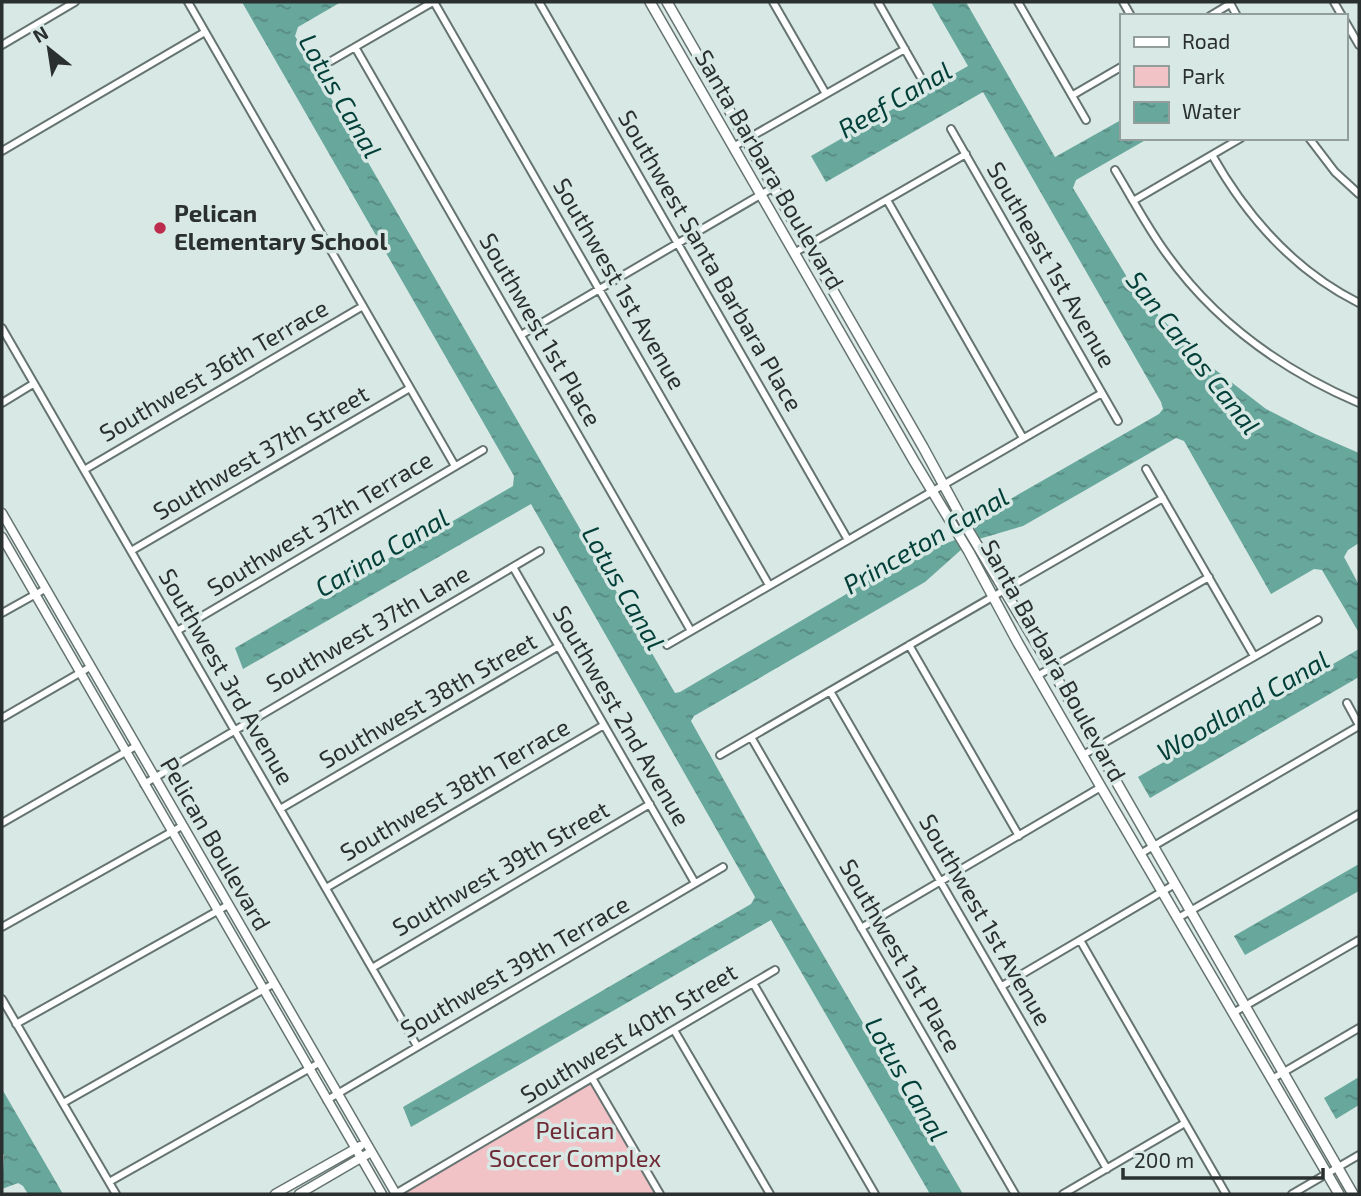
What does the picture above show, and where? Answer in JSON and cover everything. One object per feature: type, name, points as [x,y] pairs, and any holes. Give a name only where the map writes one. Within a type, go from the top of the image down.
[{"type":"main road","name":"Santa Barbara Boulevard","points":[[650,2],[932,491],[974,550],[993,596],[1037,676],[1339,1194]]},
{"type":"main road","name":"Santa Barbara Boulevard","points":[[667,2],[944,484],[963,531]]},
{"type":"main road","points":[[664,26],[677,19]]},
{"type":"main road","points":[[859,365],[872,357]]},
{"type":"main road","name":"Santa Barbara Boulevard","points":[[974,550],[1005,590],[1051,668],[1353,1194]]},
{"type":"street","points":[[2,45],[75,2]]},
{"type":"street","points":[[188,2],[456,467]]},
{"type":"street","points":[[331,61],[434,2]]},
{"type":"street","name":"Southwest 1st Avenue","points":[[434,2],[769,585]]},
{"type":"street","name":"Southwest Santa Barbara Place","points":[[539,2],[848,540]]},
{"type":"street","points":[[773,2],[826,94]]},
{"type":"street","points":[[878,2],[920,76]]},
{"type":"street","points":[[1018,2],[1086,120]]},
{"type":"street","points":[[1213,14],[1230,3]]},
{"type":"street","points":[[1347,25],[1359,46]]},
{"type":"street","points":[[2,151],[205,32]]},
{"type":"street","name":"Southwest 1st Place","points":[[355,47],[691,631]]},
{"type":"street","points":[[733,147],[905,49]]},
{"type":"street","points":[[1073,95],[1120,67]]},
{"type":"street","name":"Southeast 1st Avenue","points":[[951,129],[1118,421]]},
{"type":"street","points":[[1133,201],[1238,140]]},
{"type":"street","points":[[1311,140],[1335,172],[1359,194]]},
{"type":"street","points":[[794,253],[966,155]]},
{"type":"street","points":[[1212,155],[1240,200],[1277,244],[1315,276],[1359,303]]},
{"type":"street","points":[[1115,170],[1167,255],[1201,296],[1234,327],[1300,375],[1359,403]]},
{"type":"street","points":[[521,335],[774,187]]},
{"type":"street","points":[[887,200],[1023,438]]},
{"type":"street","name":"Southwest 36th Terrace","points":[[84,470],[363,306]]},
{"type":"street","name":"Southwest 3rd Avenue","points":[[2,328],[418,1046]]},
{"type":"street","points":[[2,403],[33,384]]},
{"type":"street","name":"Southwest 37th Street","points":[[131,551],[410,388]]},
{"type":"street","points":[[667,645],[1102,393]]},
{"type":"street","name":"Southwest 37th Terrace","points":[[177,631],[483,450]]},
{"type":"street","points":[[1146,469],[1254,656]]},
{"type":"street","points":[[720,755],[1163,498]]},
{"type":"street","name":"Pelican Boulevard","points":[[2,513],[396,1194]]},
{"type":"street","name":"Pelican Boulevard","points":[[2,537],[382,1194]]},
{"type":"street","name":"Southwest 37th Lane","points":[[144,784],[540,551]]},
{"type":"street","name":"Southwest 2nd Avenue","points":[[513,567],[695,883]]},
{"type":"street","points":[[1037,676],[1209,577]]},
{"type":"street","points":[[2,613],[45,589]]},
{"type":"street","points":[[1083,755],[1318,620]]},
{"type":"street","points":[[909,645],[1019,836]]},
{"type":"street","name":"Southwest 38th Street","points":[[281,809],[559,646]]},
{"type":"street","points":[[2,718],[90,667]]},
{"type":"street","name":"Southwest 1st Avenue","points":[[830,691],[1107,1169]]},
{"type":"street","points":[[1140,853],[1359,726],[1347,703]]},
{"type":"street","name":"Southwest 38th Terrace","points":[[326,888],[604,725]]},
{"type":"street","name":"Southwest 1st Place","points":[[751,737],[1015,1194]]},
{"type":"street","points":[[2,823],[136,746]]},
{"type":"street","points":[[861,928],[1101,787]]},
{"type":"street","name":"Southwest 39th Street","points":[[372,968],[650,804]]},
{"type":"street","points":[[1178,918],[1359,814]]},
{"type":"street","points":[[2,928],[182,826]]},
{"type":"street","name":"Southwest 39th Terrace","points":[[327,1100],[723,867]]},
{"type":"street","points":[[1002,986],[1175,884]]},
{"type":"street","points":[[16,1024],[228,905]]},
{"type":"street","points":[[1080,940],[1226,1194]]},
{"type":"street","points":[[1233,1013],[1359,940]]},
{"type":"street","name":"Southwest 40th Street","points":[[396,1194],[775,970]]},
{"type":"street","points":[[753,983],[875,1194]]},
{"type":"street","points":[[63,1103],[273,984]]},
{"type":"street","points":[[2,999],[116,1194]]},
{"type":"street","points":[[1272,1079],[1359,1028]]},
{"type":"street","points":[[674,1030],[770,1194]]},
{"type":"street","points":[[108,1182],[319,1063]]},
{"type":"street","points":[[592,1078],[660,1194]]},
{"type":"street","points":[[1063,1194],[1185,1123]]},
{"type":"street","points":[[275,1194],[366,1142]]},
{"type":"street","points":[[299,1194],[371,1152]]},
{"type":"street","points":[[1292,1194],[1359,1154]]},
{"type":"green space","name":"Pelican Soccer Complex","points":[[592,1078],[660,1194],[405,1194],[402,1190]]},
{"type":"water","name":"San Carlos Canal","points":[[242,2],[341,2],[298,27],[295,36],[675,693],[911,556],[955,540],[977,527],[986,513],[1159,414],[1163,409],[983,92],[826,182],[811,156],[968,66],[931,2],[966,2],[1055,157],[1120,121],[1120,140],[1146,140],[1076,180],[1073,188],[1136,292],[1200,358],[1266,409],[1359,453],[1359,543],[1348,550],[1344,557],[1359,585],[1359,633],[1322,570],[1314,569],[1271,594],[1184,441],[1176,438],[1023,526],[979,539],[962,549],[925,582],[694,716],[691,721],[787,893],[963,1194],[930,1194],[771,920],[411,1127],[403,1107],[751,904],[755,897],[531,504],[243,669],[235,648],[513,486],[514,476]]},
{"type":"water","points":[[1359,649],[1359,677],[1150,798],[1138,777]]},
{"type":"water","points":[[1359,864],[1359,891],[1245,955],[1234,936]]},
{"type":"water","points":[[1359,1077],[1359,1105],[1336,1119],[1324,1098]]},
{"type":"water","points":[[2,1089],[63,1194],[28,1194],[18,1183],[2,1189]]},
{"type":"place","name":"Pelican Elementary School","points":[[160,228]]},
{"type":"water label","name":"Lotus Canal","points":[[340,96]]},
{"type":"water label","name":"Reef Canal","points":[[895,100]]},
{"type":"water label","name":"Princeton Canal","points":[[926,541]]},
{"type":"water label","name":"Carina Canal","points":[[382,553]]},
{"type":"water label","name":"Lotus Canal","points":[[623,588]]},
{"type":"water label","name":"Woodland Canal","points":[[1243,706]]},
{"type":"water label","name":"Lotus Canal","points":[[906,1079]]}]
